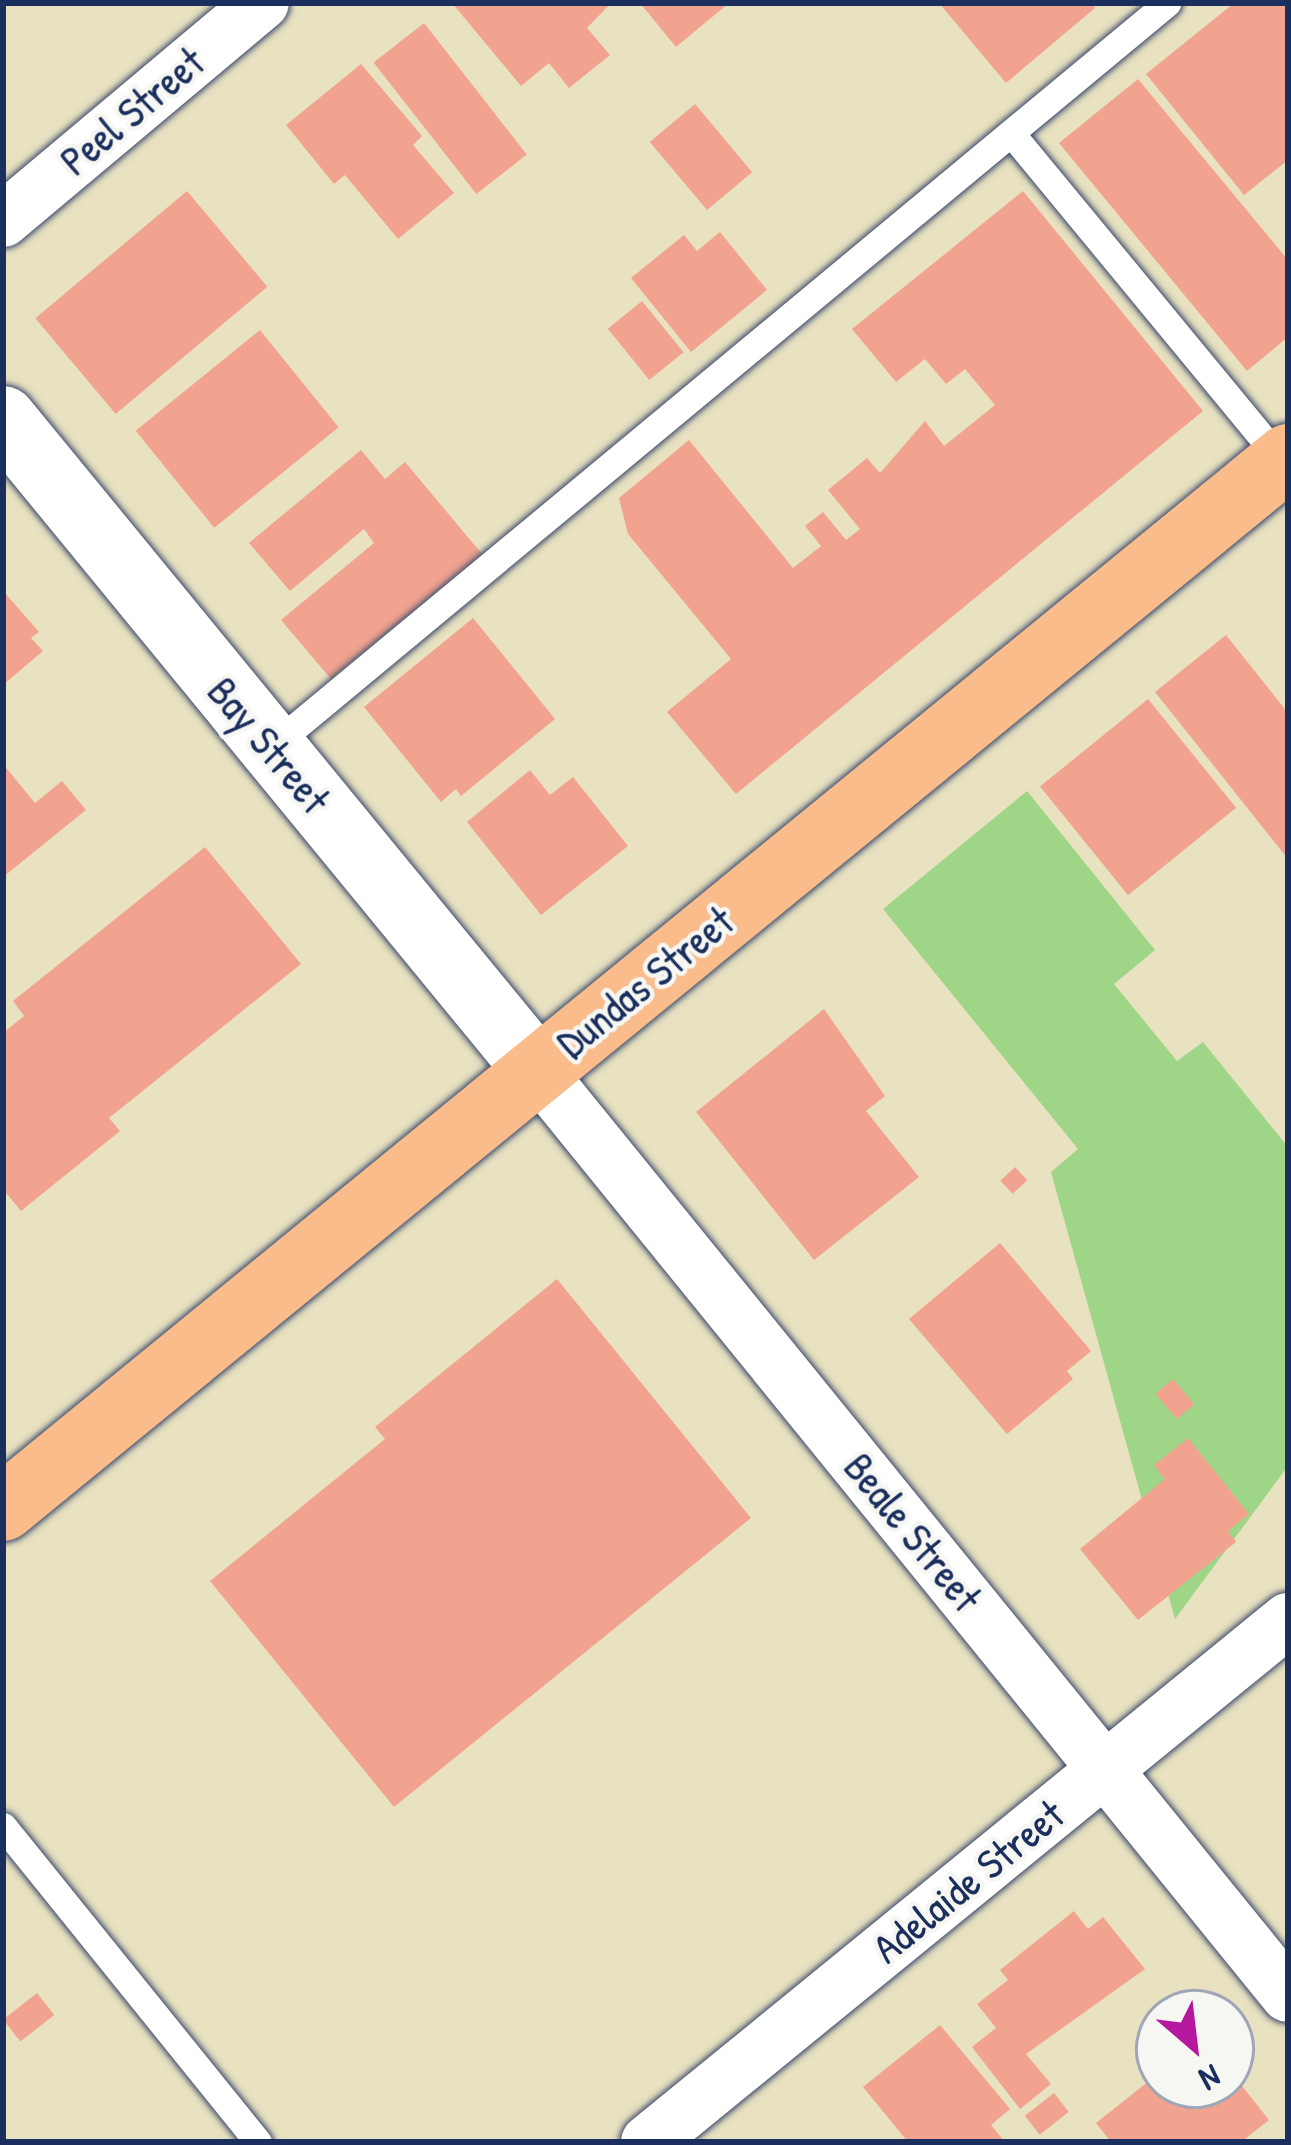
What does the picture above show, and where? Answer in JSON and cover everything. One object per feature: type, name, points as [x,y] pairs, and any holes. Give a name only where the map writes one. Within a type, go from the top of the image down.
[{"type":"main road","name":"Dundas Street","points":[[3,1508],[1285,460]]},
{"type":"street","name":"Peel Street","points":[[3,220],[262,3]]},
{"type":"street","name":"Bay Street","points":[[3,419],[537,1070]]},
{"type":"street","name":"Beale Street","points":[[537,1070],[1288,1995]]},
{"type":"street","name":"Adelaide Street","points":[[648,2142],[1288,1620]]},
{"type":"lane","points":[[271,747],[1167,3]]},
{"type":"lane","points":[[1011,133],[1285,460]]},
{"type":"lane","points":[[3,1826],[258,2142]]},
{"type":"green space","points":[[1027,791],[1155,950],[1114,984],[1177,1061],[1203,1042],[1288,1147],[1288,1466],[1175,1619],[1051,1172],[1078,1149],[883,909]]},
{"type":"building","points":[[452,3],[611,3],[587,28],[610,55],[569,88],[549,63],[521,86]]},
{"type":"building","points":[[640,3],[729,3],[676,47]]},
{"type":"building","points":[[939,3],[1091,3],[1095,8],[1006,83]]},
{"type":"building","points":[[1234,3],[1288,3],[1288,160],[1244,195],[1146,74]]},
{"type":"building","points":[[424,23],[527,155],[476,194],[374,62]]},
{"type":"building","points":[[361,64],[422,136],[413,145],[454,193],[398,239],[345,175],[334,184],[286,125]]},
{"type":"building","points":[[1138,79],[1288,260],[1288,337],[1247,371],[1059,143]]},
{"type":"building","points":[[695,104],[752,172],[707,210],[650,142]]},
{"type":"building","points":[[187,191],[267,287],[116,414],[35,318]]},
{"type":"building","points":[[1023,191],[1203,411],[736,794],[667,712],[731,659],[628,534],[619,498],[689,440],[793,568],[821,546],[805,526],[823,512],[846,540],[860,529],[828,490],[867,458],[880,473],[925,421],[944,446],[995,405],[965,369],[946,384],[925,359],[896,382],[852,329]]},
{"type":"building","points":[[720,232],[767,290],[691,352],[631,278],[684,235],[697,251]]},
{"type":"building","points":[[642,301],[684,352],[649,380],[608,329]]},
{"type":"building","points":[[260,330],[339,427],[214,528],[136,431]]},
{"type":"building","points":[[361,450],[385,479],[405,462],[482,554],[331,679],[281,620],[374,543],[364,529],[290,591],[249,543]]},
{"type":"building","points":[[5,593],[39,632],[31,638],[43,651],[3,685]]},
{"type":"building","points":[[473,618],[555,719],[461,796],[456,789],[441,802],[364,707]]},
{"type":"building","points":[[1226,635],[1288,713],[1288,859],[1155,692]]},
{"type":"building","points":[[1148,699],[1236,808],[1128,895],[1040,786]]},
{"type":"building","points":[[3,764],[35,803],[62,781],[86,810],[3,877]]},
{"type":"building","points":[[530,770],[550,795],[573,777],[628,846],[541,915],[467,822]]},
{"type":"building","points":[[205,847],[301,964],[109,1118],[120,1131],[21,1211],[3,1189],[3,1033],[24,1016],[13,1001]]},
{"type":"building","points":[[824,1009],[885,1096],[866,1111],[919,1177],[814,1260],[696,1112]]},
{"type":"building","points":[[1015,1167],[1027,1180],[1013,1194],[1000,1181]]},
{"type":"building","points":[[1000,1243],[1091,1351],[1067,1371],[1073,1379],[1007,1434],[909,1319]]},
{"type":"building","points":[[557,1279],[751,1518],[394,1807],[210,1581],[385,1439],[375,1427]]},
{"type":"building","points":[[1173,1379],[1194,1404],[1177,1419],[1155,1394]]},
{"type":"building","points":[[1188,1438],[1249,1514],[1228,1531],[1236,1542],[1138,1620],[1080,1549],[1165,1479],[1154,1465]]},
{"type":"building","points":[[1074,1911],[1088,1929],[1103,1917],[1145,1969],[1026,2054],[1051,2084],[1020,2109],[972,2047],[996,2028],[977,2004],[1008,1980],[1000,1970]]},
{"type":"building","points":[[37,1993],[54,2015],[20,2042],[3,2019]]},
{"type":"building","points":[[940,2025],[1010,2109],[991,2125],[1005,2142],[908,2142],[863,2087]]},
{"type":"building","points":[[1135,2092],[1135,2109],[1255,2109],[1255,2102],[1269,2120],[1241,2142],[1111,2142],[1096,2123]]},
{"type":"building","points":[[1054,2093],[1069,2112],[1040,2135],[1025,2116]]}]
